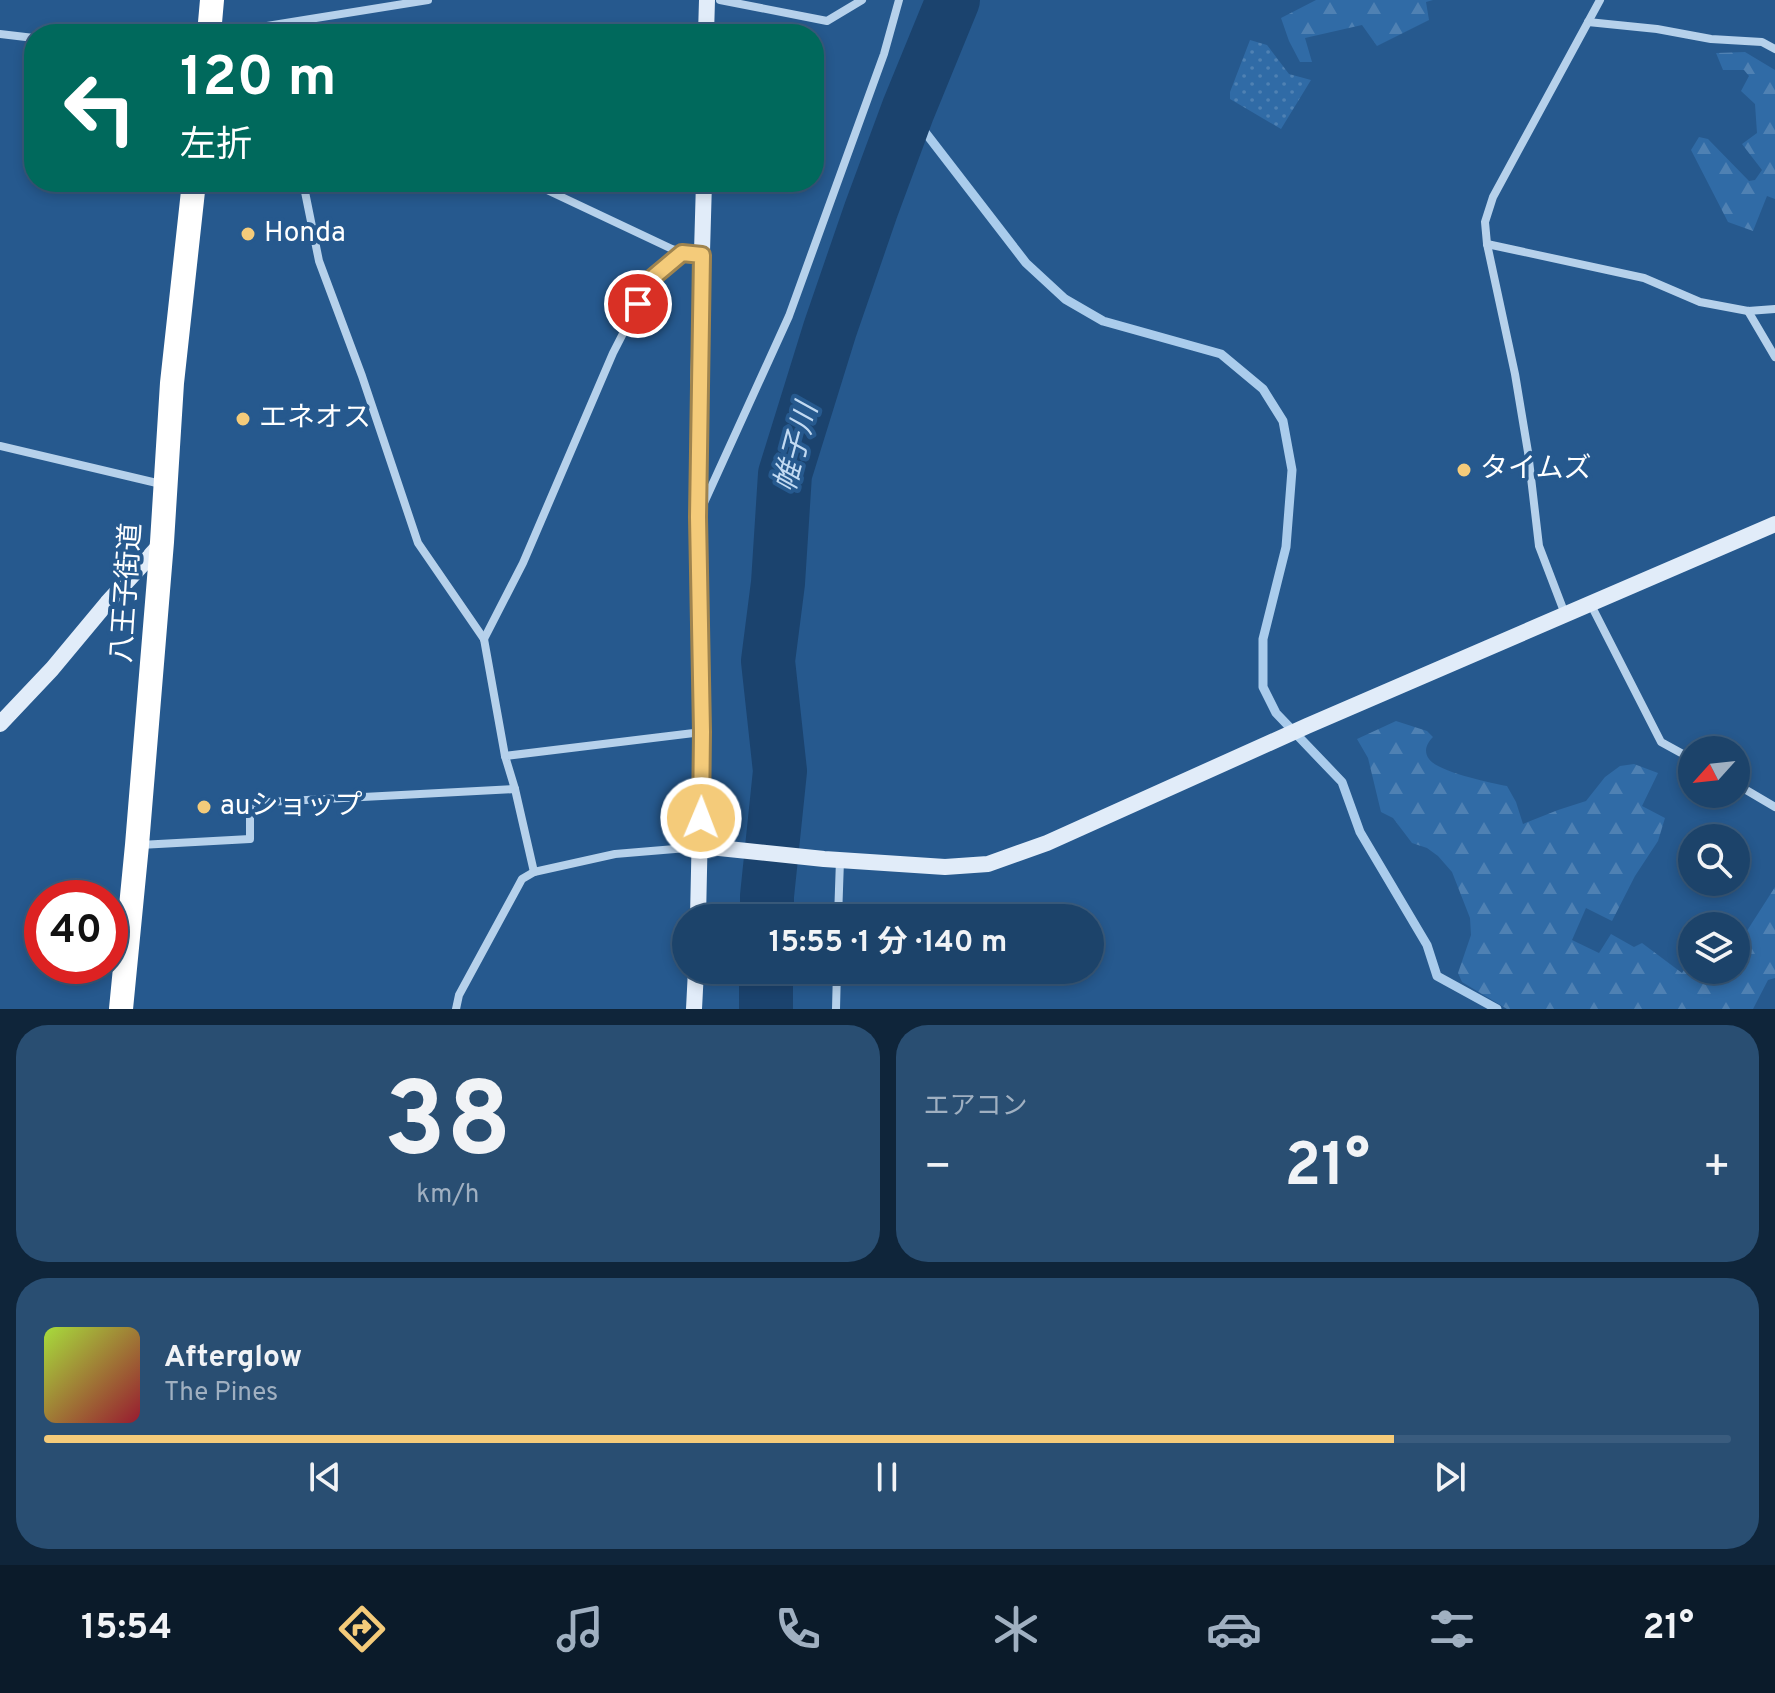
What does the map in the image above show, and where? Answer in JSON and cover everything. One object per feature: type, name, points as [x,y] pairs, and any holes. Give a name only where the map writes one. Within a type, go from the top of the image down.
[{"type":"highway","points":[[210,24],[212,0]]},
{"type":"highway","name":"八王子街道","points":[[121,1009],[162,542],[172,383],[193,192]]},
{"type":"street","points":[[279,24],[428,0]]},
{"type":"street","points":[[706,24],[707,0]]},
{"type":"street","points":[[720,0],[827,21],[862,0]]},
{"type":"street","points":[[698,517],[789,316],[884,54],[899,0]]},
{"type":"street","points":[[1565,614],[1539,546],[1515,374],[1485,222],[1493,197],[1600,0]]},
{"type":"street","points":[[1588,22],[1657,29],[1711,39],[1762,42],[1775,49]]},
{"type":"street","points":[[0,34],[24,37]]},
{"type":"street","points":[[305,192],[319,261],[362,376],[418,543],[484,639],[505,756],[534,872]]},
{"type":"street","points":[[551,192],[682,253],[702,255]]},
{"type":"street","points":[[698,904],[702,732],[698,517],[704,192]]},
{"type":"street","points":[[1487,244],[1644,278],[1700,302],[1748,311],[1775,309]]},
{"type":"street","points":[[484,639],[523,563],[613,353],[651,279],[682,253]]},
{"type":"street","points":[[1748,311],[1775,357]]},
{"type":"street","points":[[0,446],[166,485]]},
{"type":"street","points":[[456,1009],[459,995],[522,879],[534,872],[615,854],[700,846],[832,860],[945,867],[988,864],[1047,843],[1307,726],[1775,524]]},
{"type":"street","points":[[0,724],[162,542]]},
{"type":"street","points":[[1590,603],[1661,742],[1678,751]]},
{"type":"street","points":[[505,756],[702,732]]},
{"type":"street","points":[[137,845],[250,839],[250,803],[515,789]]},
{"type":"street","points":[[1750,792],[1775,807]]},
{"type":"street","points":[[832,860],[837,904]]},
{"type":"street","points":[[694,1009],[695,984]]},
{"type":"street","points":[[836,1009],[837,984]]},
{"type":"green space","points":[[1316,0],[1433,0],[1426,2],[1429,20],[1377,46],[1362,25],[1305,38],[1312,62],[1300,62],[1281,18]]},
{"type":"green space","points":[[1250,40],[1267,45],[1289,74],[1311,80],[1281,129],[1230,99]]},
{"type":"green space","points":[[1745,52],[1775,70],[1775,199],[1767,196],[1753,231],[1728,222],[1691,150],[1699,137],[1708,139],[1749,181],[1755,180],[1762,170],[1742,144],[1757,133],[1755,104],[1741,91],[1749,76],[1744,70],[1723,70],[1716,53]]},
{"type":"green space","points":[[1396,721],[1427,731],[1433,737],[1426,750],[1427,756],[1434,764],[1465,776],[1507,786],[1523,824],[1586,801],[1605,777],[1620,766],[1634,764],[1658,773],[1642,806],[1665,818],[1658,841],[1635,876],[1612,921],[1586,908],[1572,940],[1599,953],[1611,934],[1634,947],[1642,943],[1678,970],[1678,984],[1750,984],[1750,926],[1775,887],[1775,978],[1768,980],[1753,1009],[1507,1009],[1462,982],[1458,973],[1471,935],[1470,918],[1452,872],[1427,848],[1412,843],[1393,818],[1381,812],[1368,758],[1357,739]]},
{"type":"waterway","name":"帷子川","points":[[767,904],[780,771],[768,661],[778,583],[785,474],[871,210],[953,0]]},
{"type":"waterway","points":[[908,110],[1026,263],[1065,299],[1103,321],[1221,354],[1263,389],[1283,421],[1292,470],[1286,547],[1263,639],[1263,687],[1276,713],[1342,782],[1360,832],[1427,945],[1437,976],[1497,1009]]},
{"type":"waterway","name":"帷子川","points":[[766,984],[766,1009]]},
{"type":"place","name":"Honda","points":[[248,234]]},
{"type":"place","name":"エネオス","points":[[243,419]]},
{"type":"place","name":"タイムズ","points":[[1464,470]]},
{"type":"place","name":"auショップ","points":[[204,807]]},
{"type":"route","points":[[638,304],[651,279],[682,253],[702,255],[698,392],[701,818]]}]
